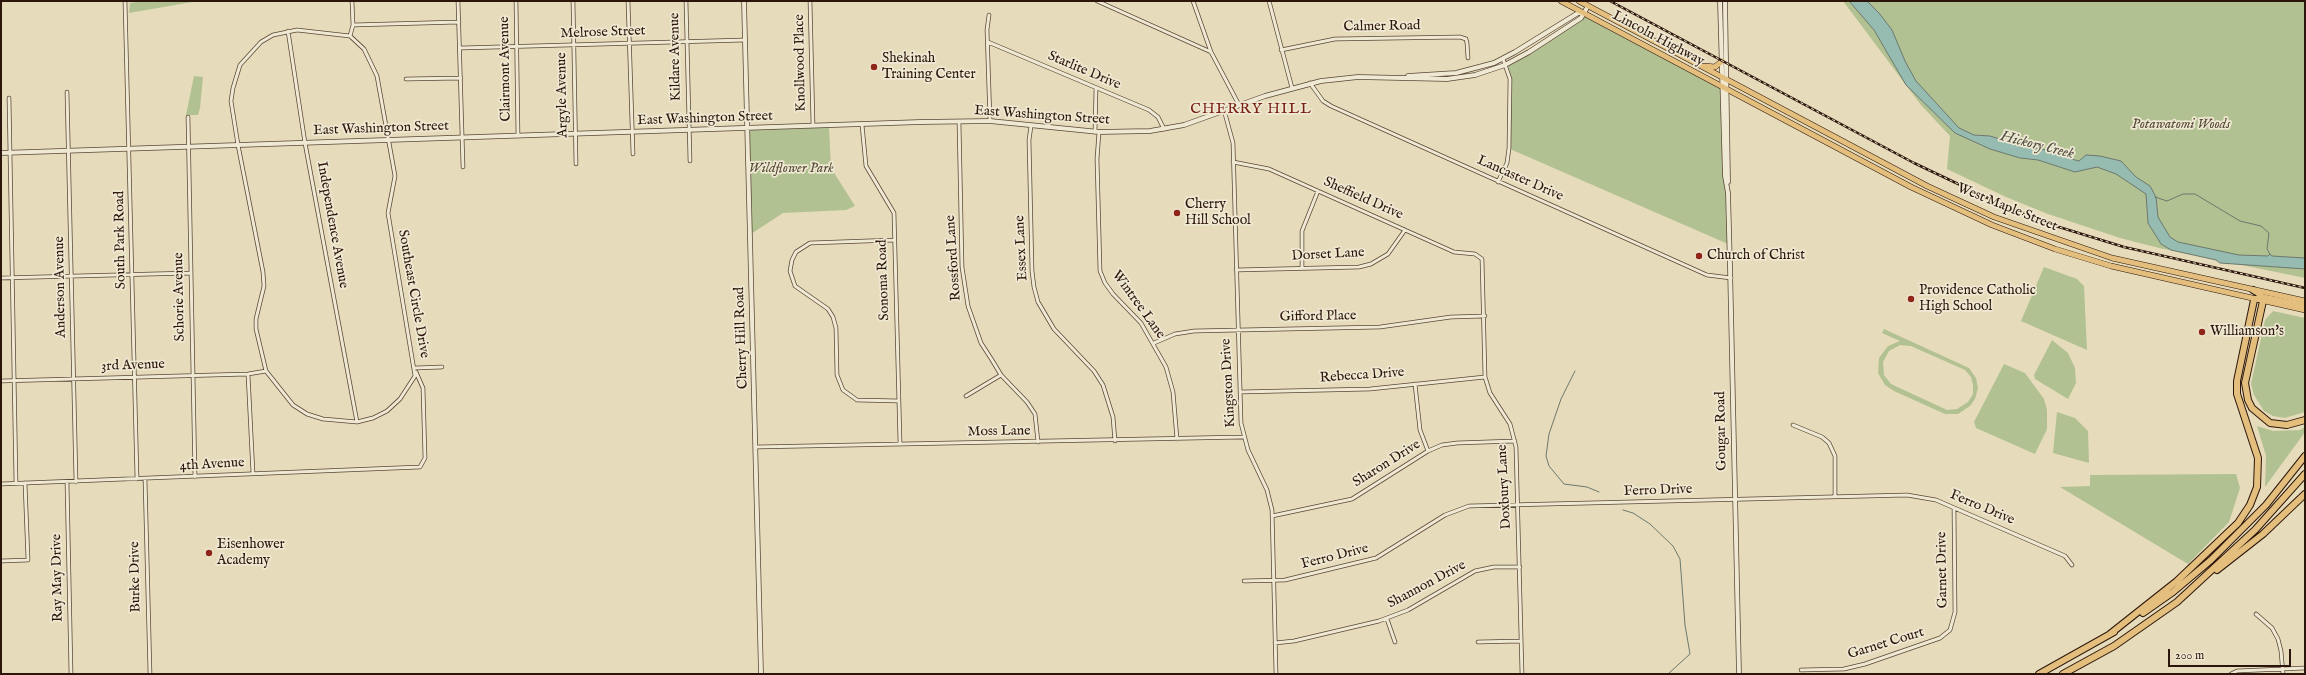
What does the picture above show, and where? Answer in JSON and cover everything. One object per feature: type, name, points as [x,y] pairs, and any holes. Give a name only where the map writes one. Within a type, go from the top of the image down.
[{"type":"highway","points":[[2253,290],[2260,299],[2305,306]]},
{"type":"highway","points":[[2260,299],[2245,383],[2248,400],[2252,408],[2270,423],[2287,424],[2305,420]]},
{"type":"highway","points":[[2110,634],[2177,581],[2238,523],[2254,497],[2259,478],[2258,458],[2237,394],[2240,367],[2260,299]]},
{"type":"highway","points":[[2039,674],[2110,634],[2173,592],[2211,560],[2266,505],[2305,456]]},
{"type":"highway","points":[[2062,674],[2114,646],[2150,622],[2202,580],[2255,530],[2305,474]]},
{"type":"highway","points":[[2202,580],[2232,560],[2305,494]]},
{"type":"main road","name":"Lincoln Highway","points":[[1561,1],[1722,87]]},
{"type":"main road","name":"Lincoln Highway","points":[[1579,1],[1722,77]]},
{"type":"main road","points":[[1701,66],[1715,67],[1722,61]]},
{"type":"main road","name":"West Maple Street","points":[[1722,77],[1927,186],[2008,223],[2112,258],[2305,301]]},
{"type":"main road","name":"West Maple Street","points":[[1722,87],[1924,194],[2006,231],[2111,266],[2305,310]]},
{"type":"street","name":"South Park Road","points":[[125,1],[130,148],[137,479]]},
{"type":"street","points":[[352,1],[353,25],[350,36],[288,31],[273,35],[261,42],[249,53],[235,77],[231,101],[264,286],[256,324],[266,371],[283,395],[293,405],[307,414],[334,421],[357,422]]},
{"type":"street","points":[[458,1],[461,48],[463,167]]},
{"type":"street","name":"Clairmont Avenue","points":[[516,1],[518,136]]},
{"type":"street","name":"Argyle Avenue","points":[[573,1],[576,164]]},
{"type":"street","points":[[628,1],[633,154]]},
{"type":"street","name":"Kildare Avenue","points":[[686,1],[690,161]]},
{"type":"street","name":"Cherry Hill Road","points":[[744,1],[761,674]]},
{"type":"street","name":"Knollwood Place","points":[[810,1],[813,125]]},
{"type":"street","points":[[1097,1],[1211,52]]},
{"type":"street","points":[[1193,1],[1211,52],[1239,105]]},
{"type":"street","points":[[1269,1],[1280,50],[1292,88]]},
{"type":"street","name":"Gougar Road","points":[[1720,1],[1725,176],[1727,186]]},
{"type":"street","name":"Gougar Road","points":[[1725,1],[1728,80],[1727,186],[1731,278],[1734,500],[1739,674]]},
{"type":"street","name":"East Washington Street","points":[[1,153],[813,125],[990,122],[1097,132],[1130,132],[1164,129],[1184,125],[1239,105],[1310,83],[1345,78],[1456,78],[1475,75],[1505,65],[1581,18],[1588,6]]},
{"type":"street","name":"East Washington Street","points":[[1402,77],[1456,73],[1503,59],[1578,14],[1583,13]]},
{"type":"street","points":[[989,15],[988,42],[990,122]]},
{"type":"street","points":[[353,25],[459,22]]},
{"type":"street","name":"Independence Avenue","points":[[288,31],[305,143],[357,422]]},
{"type":"street","name":"Southeast Circle Drive","points":[[350,36],[364,49],[371,61],[379,88],[395,176],[388,213],[389,225],[415,368],[415,376],[400,399],[380,414],[357,422]]},
{"type":"street","name":"Calmer Road","points":[[1280,50],[1335,39],[1460,37],[1466,39],[1468,43],[1468,58]]},
{"type":"street","name":"Melrose Street","points":[[461,48],[745,40]]},
{"type":"street","name":"Starlite Drive","points":[[988,42],[1149,110],[1158,117],[1164,129]]},
{"type":"street","points":[[1498,182],[1507,162],[1509,148],[1510,79],[1503,59]]},
{"type":"street","points":[[406,79],[461,78]]},
{"type":"street","name":"Lancaster Drive","points":[[1310,83],[1320,97],[1331,106],[1707,275],[1731,278]]},
{"type":"street","name":"Wintree Lane","points":[[1096,88],[1100,271],[1105,283],[1140,323],[1154,343],[1166,367],[1173,392],[1177,439]]},
{"type":"street","name":"Anderson Avenue","points":[[67,92],[76,482]]},
{"type":"street","points":[[9,98],[16,483]]},
{"type":"street","name":"Kingston Drive","points":[[1224,110],[1232,143],[1237,330],[1243,437],[1267,490],[1272,516],[1276,674]]},
{"type":"street","name":"Schorie Avenue","points":[[188,117],[187,146],[195,477]]},
{"type":"street","name":"Rossford Lane","points":[[959,122],[964,287],[968,306],[981,343],[1001,375],[1027,402],[1035,414],[1038,442]]},
{"type":"street","name":"Sonoma Road","points":[[862,125],[866,166],[894,212],[900,443]]},
{"type":"street","name":"Essex Lane","points":[[1031,126],[1029,140],[1032,271],[1034,287],[1038,302],[1054,329],[1094,371],[1103,385],[1113,417],[1114,440]]},
{"type":"street","name":"Sheffield Drive","points":[[1233,162],[1269,168],[1454,252],[1475,254],[1482,259]]},
{"type":"street","points":[[1302,267],[1302,232],[1318,191]]},
{"type":"street","name":"Dorset Lane","points":[[1236,270],[1302,267],[1359,267],[1371,264],[1388,254],[1405,230]]},
{"type":"street","points":[[894,240],[810,243],[801,247],[794,254],[790,271],[795,286],[828,309],[834,317],[836,328],[837,375],[843,390],[857,400],[899,401]]},
{"type":"street","name":"Doxbury Lane","points":[[1482,259],[1485,316],[1485,377],[1490,393],[1506,416],[1515,441],[1520,567],[1522,674]]},
{"type":"street","points":[[1,278],[190,273]]},
{"type":"street","name":"Gifford Place","points":[[1154,343],[1170,336],[1185,332],[1380,326],[1451,317],[1485,316]]},
{"type":"street","points":[[415,368],[442,367]]},
{"type":"street","name":"4th Avenue","points":[[1,484],[420,467],[425,458],[422,388],[415,368]]},
{"type":"street","name":"3rd Avenue","points":[[1,381],[248,374],[266,371]]},
{"type":"street","points":[[248,374],[253,474]]},
{"type":"street","points":[[966,396],[1001,375]]},
{"type":"street","name":"Rebecca Drive","points":[[1240,392],[1370,389],[1485,377]]},
{"type":"street","points":[[1415,384],[1420,430],[1428,451]]},
{"type":"street","points":[[1793,425],[1822,437],[1829,443],[1835,456],[1835,497]]},
{"type":"street","name":"Moss Lane","points":[[756,447],[1243,437]]},
{"type":"street","name":"Sharon Drive","points":[[1272,516],[1352,498],[1428,451],[1453,443],[1515,441]]},
{"type":"street","name":"Burke Drive","points":[[145,479],[150,674]]},
{"type":"street","name":"Ray May Drive","points":[[67,482],[71,674]]},
{"type":"street","points":[[1,561],[28,560],[25,483]]},
{"type":"street","name":"Ferro Drive","points":[[1244,581],[1286,580],[1376,558],[1446,515],[1461,508],[1518,505],[1907,495],[1936,500],[2065,556],[2072,565]]},
{"type":"street","name":"Garnet Drive","points":[[1950,630],[1955,612],[1954,508]]},
{"type":"street","name":"Shannon Drive","points":[[1275,643],[1301,640],[1386,619],[1415,606],[1475,571],[1494,567],[1520,567]]},
{"type":"street","points":[[2256,614],[2272,628],[2278,639],[2282,674]]},
{"type":"street","points":[[1386,619],[1395,642]]},
{"type":"street","name":"Garnet Court","points":[[1802,670],[1844,669],[1865,664],[1940,638],[1950,630]]},
{"type":"street","points":[[1478,642],[1521,641]]},
{"type":"street","points":[[2231,673],[2305,668]]},
{"type":"green space","points":[[142,1],[198,1],[129,13],[130,3]]},
{"type":"green space","name":"Potawatomi Woods","points":[[1843,1],[2305,1],[2305,278],[2159,248],[2120,238],[2048,214],[2006,197],[1947,169],[1950,136],[1921,105]]},
{"type":"green space","points":[[1583,16],[1721,88],[1728,244],[1510,149],[1511,77],[1508,66]]},
{"type":"green space","points":[[194,76],[203,77],[200,108],[198,115],[186,115]]},
{"type":"green space","name":"Wildflower Park","points":[[829,127],[831,168],[855,206],[846,210],[783,213],[751,234],[749,129]]},
{"type":"green space","points":[[2044,267],[2077,279],[2084,286],[2087,350],[2021,321]]},
{"type":"green space","points":[[2273,311],[2305,318],[2305,412],[2285,418],[2273,416],[2264,411],[2254,395],[2251,384],[2265,320]]},
{"type":"green space","points":[[1884,329],[1969,368],[1976,378],[1978,388],[1975,399],[1970,406],[1958,414],[1945,414],[1894,391],[1885,385],[1878,373],[1879,358],[1888,346],[1900,341],[1882,333]],"holes":[[[1900,345],[1911,346],[1965,370],[1971,377],[1973,385],[1973,394],[1968,402],[1957,409],[1947,410],[1891,384],[1884,375],[1883,362],[1889,351]]]},
{"type":"green space","points":[[2052,340],[2068,353],[2075,368],[2076,383],[2068,399],[2035,379],[2034,375]]},
{"type":"green space","points":[[2004,364],[2025,373],[2044,399],[2047,410],[2047,429],[2035,454],[1976,428],[1974,422]]},
{"type":"green space","points":[[2057,412],[2075,418],[2088,431],[2089,463],[2053,453]]},
{"type":"green space","points":[[2257,426],[2273,431],[2300,430],[2305,427],[2305,432],[2265,487],[2266,456]]},
{"type":"green space","points":[[2236,474],[2240,488],[2229,522],[2188,564],[2060,487],[2090,486],[2090,475]]},
{"type":"water","points":[[1849,1],[1867,1],[1879,13],[1892,30],[1905,61],[1916,81],[1959,128],[1974,135],[1990,136],[2023,146],[2058,152],[2079,161],[2086,155],[2100,156],[2121,161],[2136,177],[2150,186],[2156,197],[2158,217],[2170,237],[2178,242],[2239,255],[2268,256],[2270,254],[2272,256],[2305,258],[2305,269],[2220,263],[2216,260],[2171,250],[2161,244],[2148,223],[2146,194],[2116,174],[2097,167],[2075,172],[2038,160],[2020,158],[1990,149],[1955,133],[1906,85],[1874,30]]},
{"type":"waterway","points":[[2155,197],[2167,201],[2183,194],[2195,194],[2240,221],[2261,226],[2269,233],[2267,249],[2270,254]]},
{"type":"waterway","points":[[1575,371],[1561,399],[1549,434],[1546,456],[1549,466],[1564,484],[1587,487],[1599,492]]},
{"type":"waterway","points":[[1623,510],[1633,513],[1650,524],[1673,546],[1680,559],[1685,625],[1690,654],[1668,674]]},
{"type":"railway","points":[[1610,1],[1914,163],[2013,210],[2059,227],[2124,247],[2305,288]]},
{"type":"place","name":"Shekinah Training Center","points":[[874,67]]},
{"type":"place","name":"Cherry Hill School","points":[[1177,213]]},
{"type":"place","name":"Church of Christ","points":[[1699,256]]},
{"type":"place","name":"Providence Catholic High School","points":[[1911,299]]},
{"type":"place","name":"Williamson's","points":[[2202,332]]},
{"type":"place","name":"Eisenhower Academy","points":[[209,553]]},
{"type":"district","name":"CHERRY HILL","points":[[1251,110]]},
{"type":"water label","name":"Hickory Creek","points":[[2037,146]]}]
